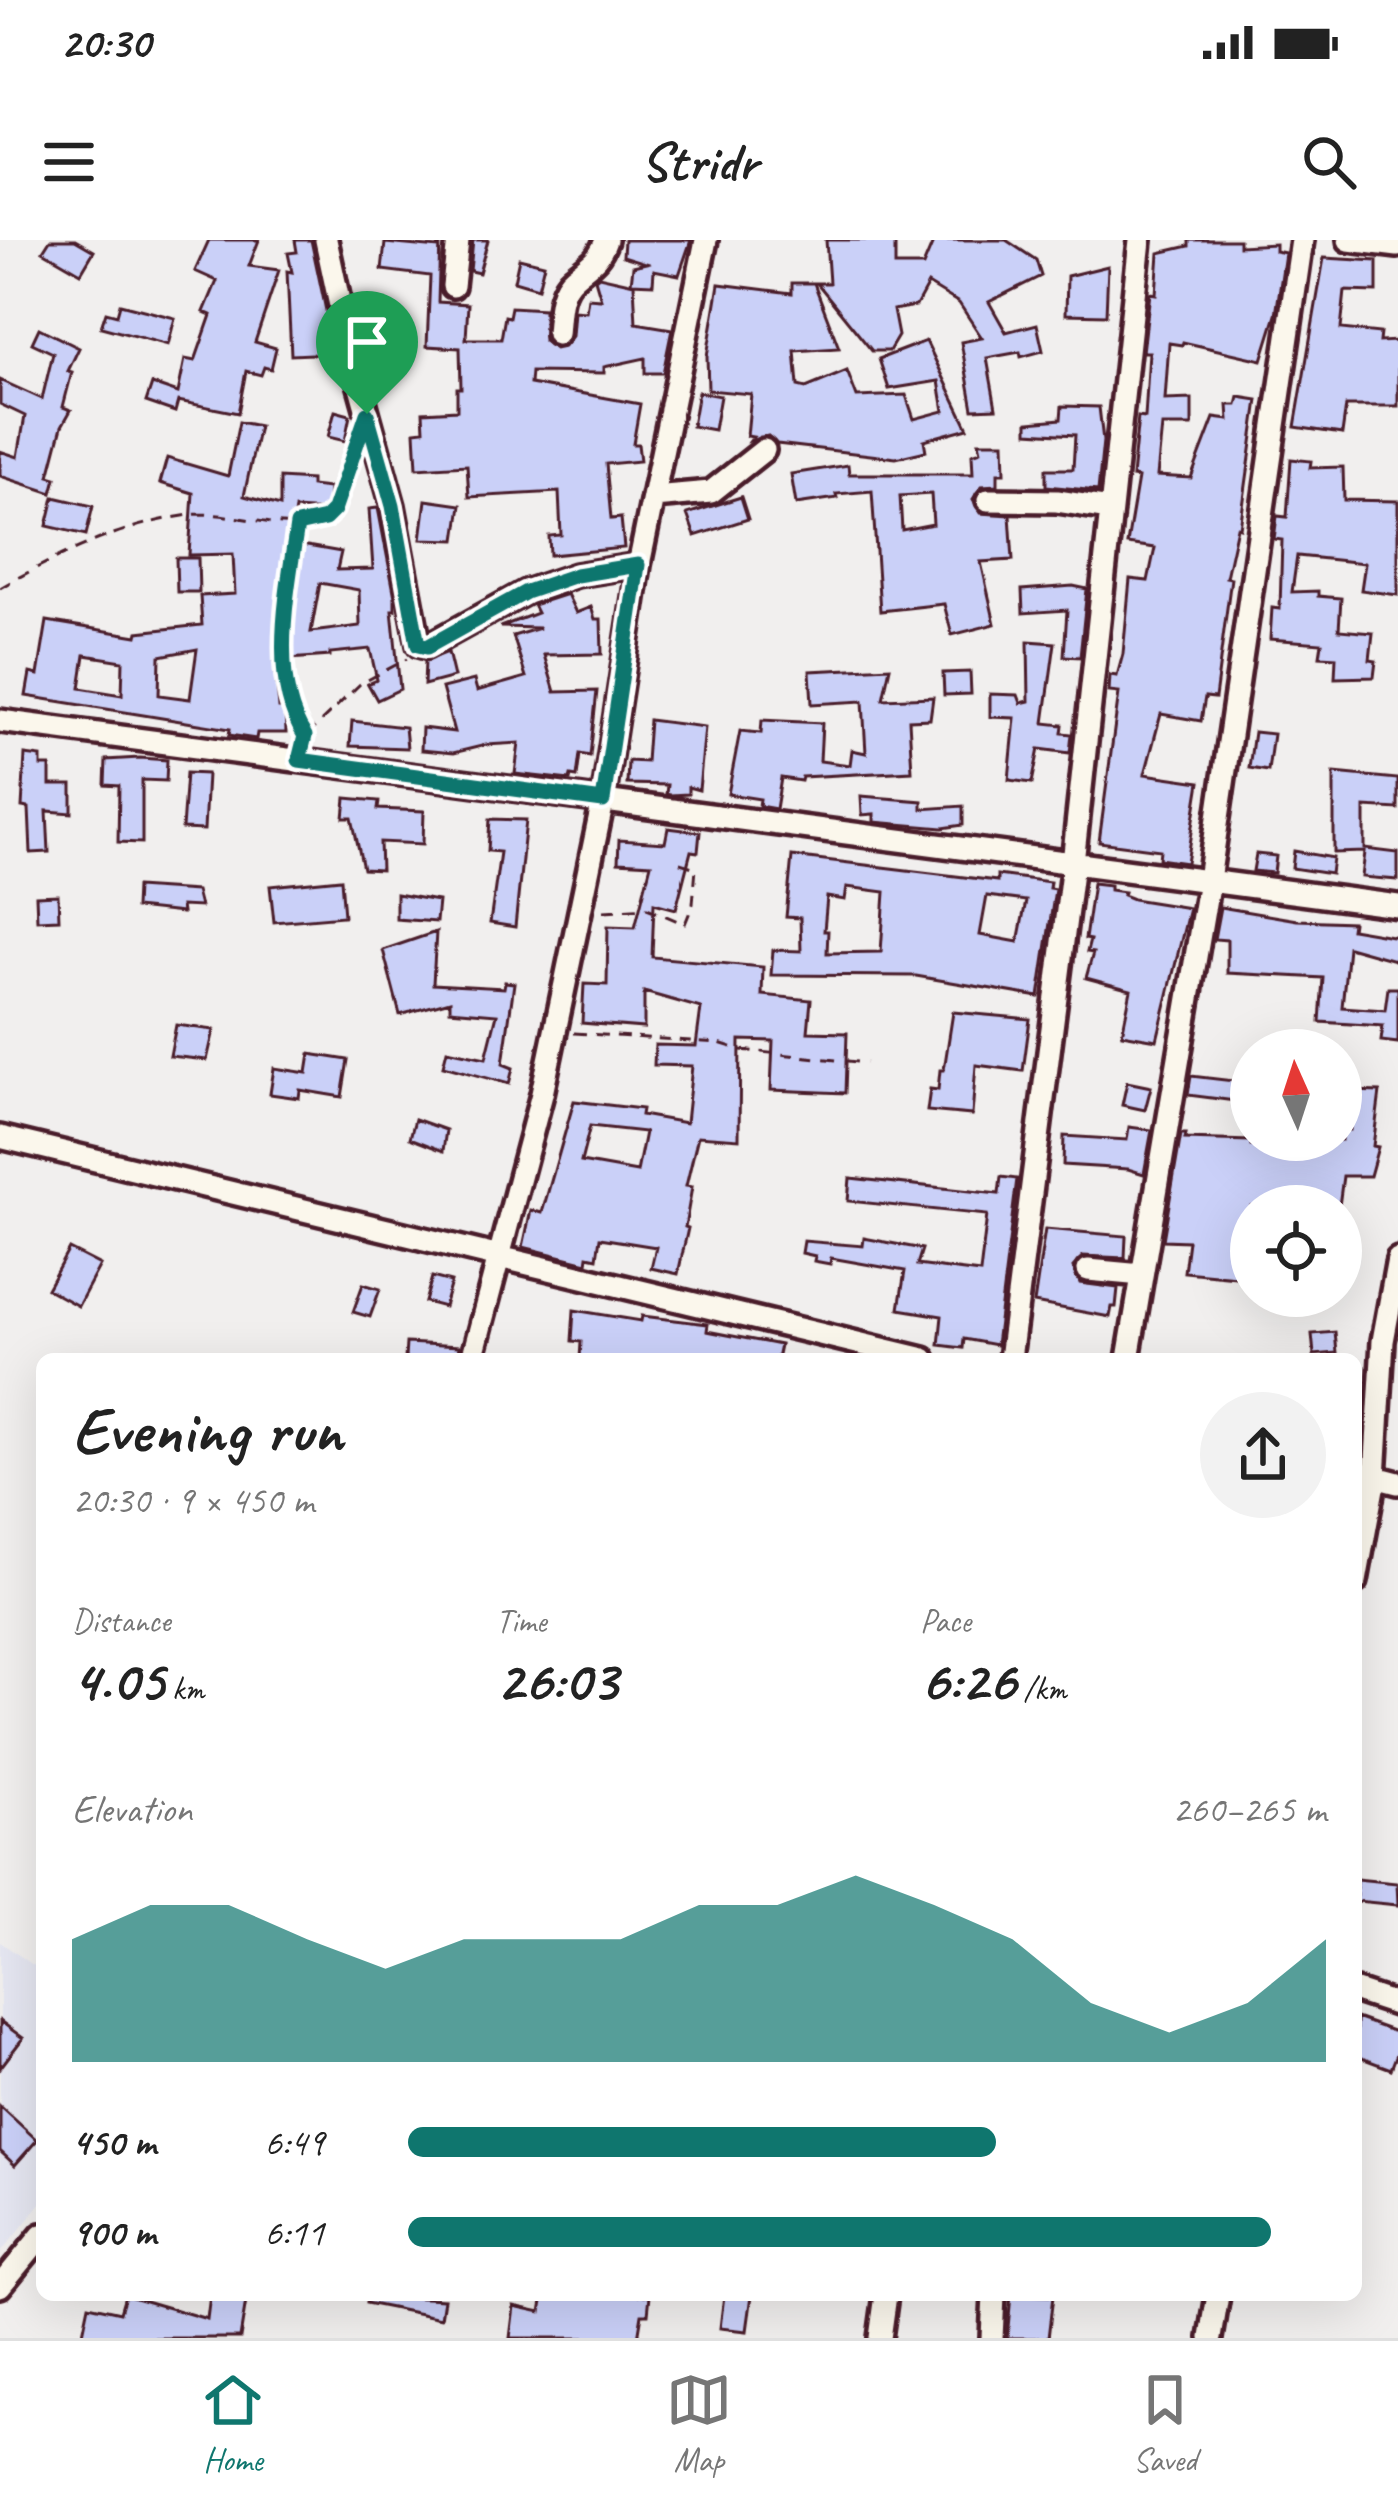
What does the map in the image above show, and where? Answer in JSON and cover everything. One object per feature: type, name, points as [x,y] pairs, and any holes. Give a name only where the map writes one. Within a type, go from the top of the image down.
[{"type":"street","points":[[326,240],[393,506],[418,645],[427,647],[526,592],[576,575],[638,565]]},
{"type":"street","points":[[453,286],[458,240]]},
{"type":"street","points":[[557,334],[560,299],[570,279],[602,254],[606,240]]},
{"type":"street","points":[[473,1353],[555,1032],[603,801],[638,565],[706,240]]},
{"type":"street","points":[[1011,1353],[1073,863],[1139,240]]},
{"type":"street","points":[[1129,1353],[1209,880],[1302,240]]},
{"type":"street","points":[[1349,240],[1398,246]]},
{"type":"street","points":[[653,497],[711,492],[764,450]]},
{"type":"street","points":[[988,500],[1057,501],[1110,509]]},
{"type":"street","points":[[0,721],[1398,907]]},
{"type":"street","points":[[0,1137],[900,1353]]},
{"type":"street","points":[[1362,1510],[1398,1259]]},
{"type":"street","points":[[1088,1270],[1142,1275]]},
{"type":"street","points":[[824,1353],[828,1335]]},
{"type":"street","points":[[1365,1474],[1398,1483]]},
{"type":"street","points":[[1362,1993],[1398,2005]]},
{"type":"street","points":[[0,2286],[36,2242]]},
{"type":"street","points":[[880,2338],[885,2301]]},
{"type":"street","points":[[992,2338],[994,2301]]},
{"type":"street","points":[[1211,2338],[1217,2301]]},
{"type":"path","points":[[0,588],[118,532],[191,514],[217,513],[297,525],[325,519],[334,510],[367,414]]},
{"type":"path","points":[[297,525],[286,605],[285,697],[305,736]]},
{"type":"path","points":[[299,760],[305,736],[360,684],[405,660],[418,645]]},
{"type":"path","points":[[578,917],[647,908],[685,924],[693,904],[696,868],[677,862]]},
{"type":"path","points":[[555,1032],[719,1043],[741,1050],[866,1064]]},
{"type":"shaded area","points":[[0,1942],[36,1965],[36,2209],[0,2254]]},
{"type":"building","points":[[50,240],[75,240],[94,251],[81,273],[43,251]]},
{"type":"building","points":[[209,240],[259,240],[249,266],[279,270],[255,342],[276,348],[271,369],[264,367],[261,375],[246,371],[238,413],[178,401],[175,412],[146,402],[152,384],[178,393],[185,359],[195,361],[211,315],[204,312],[217,281],[195,271]]},
{"type":"building","points":[[295,240],[311,240],[335,353],[291,355],[287,271],[292,272],[288,253],[297,252]]},
{"type":"building","points":[[440,240],[438,302],[468,304],[466,339],[501,339],[511,307],[544,309],[544,341],[555,349],[564,347],[572,336],[574,311],[586,312],[588,298],[601,299],[595,279],[599,276],[634,284],[636,323],[672,329],[663,373],[645,373],[645,358],[604,367],[604,373],[531,372],[530,384],[640,404],[633,444],[638,444],[640,461],[606,464],[611,519],[621,518],[624,548],[550,555],[549,536],[561,535],[559,492],[469,497],[467,465],[417,468],[415,431],[424,430],[423,412],[457,410],[460,348],[427,346],[430,276],[382,270],[385,243],[438,248]]},
{"type":"building","points":[[473,240],[488,240],[479,273],[470,271]]},
{"type":"building","points":[[624,240],[691,240],[679,275],[654,270],[653,284],[631,283],[633,266],[646,263],[623,256]]},
{"type":"building","points":[[826,240],[895,240],[895,266],[923,266],[934,240],[1006,240],[1036,260],[1041,276],[989,302],[1006,332],[1037,324],[1043,351],[987,358],[996,408],[973,409],[961,342],[982,338],[959,303],[928,284],[916,306],[893,310],[898,336],[889,351],[872,351],[817,283],[829,283]]},
{"type":"building","points":[[1189,240],[1239,240],[1239,246],[1275,244],[1275,251],[1285,253],[1276,315],[1262,360],[1169,343],[1165,400],[1192,399],[1192,426],[1162,426],[1157,476],[1191,478],[1214,418],[1229,420],[1228,405],[1237,405],[1239,397],[1258,400],[1240,528],[1226,577],[1231,578],[1215,698],[1205,697],[1201,721],[1161,714],[1145,774],[1200,782],[1187,863],[1159,859],[1160,850],[1099,842],[1119,693],[1109,692],[1110,675],[1117,676],[1123,654],[1130,579],[1148,581],[1155,548],[1127,544],[1138,478],[1132,477],[1138,417],[1145,418],[1149,352],[1143,352],[1150,293],[1156,294],[1159,253],[1189,246]]},
{"type":"building","points":[[519,258],[544,264],[538,288],[514,281]]},
{"type":"building","points":[[1324,258],[1377,261],[1377,292],[1345,291],[1341,329],[1380,333],[1379,342],[1398,341],[1398,406],[1346,406],[1342,434],[1295,427]]},
{"type":"building","points":[[1108,266],[1106,315],[1066,314],[1067,276]]},
{"type":"building","points":[[792,283],[814,283],[839,348],[795,351],[798,386],[806,388],[847,371],[857,397],[906,395],[914,419],[944,411],[939,381],[889,389],[879,359],[926,341],[968,428],[924,440],[926,451],[896,458],[777,444],[768,436],[750,441],[751,394],[708,390],[707,356],[719,284],[792,293]]},
{"type":"building","points":[[120,304],[175,318],[168,345],[101,327],[106,312],[117,315]]},
{"type":"building","points":[[39,328],[79,348],[68,371],[72,372],[63,407],[71,410],[49,476],[56,478],[52,493],[0,476],[0,451],[18,457],[25,416],[0,404],[0,380],[42,399],[53,353],[32,343]]},
{"type":"building","points":[[698,392],[720,396],[714,430],[692,426]]},
{"type":"building","points":[[1062,406],[1099,407],[1103,441],[1098,491],[1046,486],[1046,469],[1073,469],[1075,435],[1028,432],[1028,422],[1061,419]]},
{"type":"building","points":[[335,411],[350,415],[345,441],[328,437]]},
{"type":"building","points":[[239,422],[259,426],[244,496],[280,506],[280,478],[311,480],[311,486],[329,488],[328,511],[295,509],[290,543],[341,552],[337,570],[373,569],[369,509],[378,508],[395,597],[392,610],[400,689],[377,700],[368,684],[377,680],[370,649],[275,660],[286,733],[257,733],[256,739],[229,735],[230,729],[26,696],[30,673],[38,675],[47,621],[137,636],[138,632],[202,625],[200,596],[235,594],[233,554],[189,555],[193,493],[160,483],[167,458],[228,476]],"holes":[[[320,583],[359,590],[360,626],[311,632]],[[197,649],[190,699],[159,695],[160,656]],[[85,655],[123,661],[122,695],[80,688]]]},
{"type":"building","points":[[979,442],[1004,442],[1005,473],[998,473],[998,485],[982,486],[973,499],[981,513],[1010,515],[1013,560],[981,562],[995,624],[952,635],[944,604],[880,611],[872,491],[796,504],[791,474],[848,465],[849,474],[973,474],[972,454],[981,451]],"holes":[[[931,494],[933,524],[902,530],[900,496]]]},
{"type":"building","points":[[1291,459],[1311,461],[1310,468],[1343,467],[1344,500],[1398,501],[1398,595],[1361,590],[1365,563],[1297,556],[1292,592],[1318,591],[1318,596],[1341,598],[1339,630],[1373,633],[1370,660],[1376,661],[1374,677],[1335,678],[1336,657],[1320,656],[1322,643],[1270,639],[1272,608],[1280,609],[1282,540],[1274,539],[1277,516],[1287,517]]},
{"type":"building","points":[[54,497],[93,506],[86,535],[47,526]]},
{"type":"building","points":[[741,497],[748,519],[695,536],[687,514]]},
{"type":"building","points":[[426,500],[461,505],[456,540],[421,539]]},
{"type":"building","points":[[176,558],[198,558],[199,592],[177,592]]},
{"type":"building","points":[[1087,589],[1080,657],[1064,656],[1067,610],[1023,613],[1022,590]]},
{"type":"building","points":[[567,594],[576,613],[591,607],[595,619],[601,619],[602,654],[544,655],[555,692],[597,691],[590,756],[580,754],[577,777],[515,774],[519,743],[453,753],[421,750],[422,728],[454,732],[442,688],[474,680],[477,691],[526,677],[513,636],[540,628],[500,627],[537,613],[533,605]]},
{"type":"building","points":[[1028,641],[1055,643],[1044,723],[1063,725],[1062,733],[1072,734],[1070,753],[1039,749],[1032,783],[1009,780],[1015,718],[990,717],[990,694],[1018,695],[1021,703],[1029,701]]},
{"type":"building","points":[[448,652],[454,677],[424,685],[425,661]]},
{"type":"building","points":[[890,667],[883,699],[933,697],[930,719],[909,720],[912,771],[802,777],[801,781],[781,778],[776,809],[759,806],[760,799],[728,794],[740,731],[761,733],[762,720],[822,723],[820,761],[850,765],[852,750],[866,753],[863,701],[812,704],[810,671]]},
{"type":"building","points":[[970,672],[971,694],[944,695],[943,673]]},
{"type":"building","points":[[649,720],[705,727],[699,790],[688,787],[688,794],[670,795],[667,785],[627,784],[628,761],[646,762]]},
{"type":"building","points":[[352,721],[405,727],[407,748],[350,746]]},
{"type":"building","points":[[1254,732],[1273,734],[1268,771],[1249,768]]},
{"type":"building","points":[[25,755],[41,757],[41,766],[50,766],[50,785],[72,785],[72,813],[47,811],[49,852],[31,853],[29,808],[22,807]]},
{"type":"building","points":[[106,760],[167,760],[166,781],[142,780],[142,843],[118,842],[119,786],[105,785]]},
{"type":"building","points":[[186,773],[207,774],[204,830],[182,829]]},
{"type":"building","points":[[1334,773],[1398,779],[1398,809],[1365,807],[1365,849],[1398,853],[1398,880],[1362,877],[1365,852],[1334,853]]},
{"type":"building","points":[[861,796],[922,801],[922,809],[963,806],[963,825],[943,828],[874,822],[874,814],[862,815]]},
{"type":"building","points":[[346,798],[379,801],[378,809],[424,811],[423,844],[380,842],[381,870],[363,869],[352,818],[344,818]]},
{"type":"building","points":[[490,819],[526,820],[515,927],[490,923],[500,852],[488,851]]},
{"type":"building","points":[[668,828],[700,832],[698,852],[691,851],[676,909],[654,903],[652,957],[763,967],[762,995],[811,1000],[808,1032],[847,1033],[845,1093],[771,1090],[773,1041],[740,1040],[739,1139],[698,1136],[686,1186],[692,1187],[678,1274],[651,1268],[656,1247],[600,1238],[597,1258],[588,1256],[587,1263],[523,1247],[531,1210],[542,1213],[574,1101],[642,1109],[641,1115],[686,1123],[692,1066],[654,1065],[655,1045],[696,1046],[701,1008],[644,992],[644,1028],[582,1023],[584,984],[607,985],[608,926],[635,927],[651,864],[618,862],[619,840],[665,843]],"holes":[[[590,1126],[645,1132],[637,1172],[581,1162]]]},
{"type":"building","points":[[1294,851],[1333,858],[1331,874],[1292,868]]},
{"type":"building","points":[[1256,854],[1276,856],[1274,873],[1253,871]]},
{"type":"building","points":[[792,856],[997,881],[997,875],[1050,882],[1049,888],[1055,889],[1039,997],[916,976],[771,975],[773,950],[801,951],[800,918],[786,917]],"holes":[[[847,887],[885,892],[881,952],[827,953],[827,897],[845,900]],[[987,896],[1026,901],[1018,942],[980,935]]]},
{"type":"building","points":[[341,879],[344,916],[274,922],[270,886]]},
{"type":"building","points":[[1093,883],[1110,885],[1110,890],[1133,899],[1189,908],[1157,1040],[1122,1034],[1131,990],[1086,978],[1093,953],[1087,952],[1090,940],[1085,939]]},
{"type":"building","points":[[136,887],[196,891],[200,907],[181,906],[182,913],[135,908]]},
{"type":"building","points":[[396,894],[438,901],[436,922],[396,919]]},
{"type":"building","points":[[58,895],[59,919],[37,920],[36,896]]},
{"type":"building","points":[[1220,907],[1297,920],[1352,922],[1351,929],[1398,937],[1398,961],[1348,947],[1342,1007],[1385,1010],[1388,988],[1398,988],[1398,1043],[1381,1041],[1383,1026],[1320,1022],[1323,978],[1227,973],[1227,940],[1214,939]]},
{"type":"building","points":[[436,932],[433,984],[504,988],[505,982],[514,983],[503,1064],[513,1068],[509,1084],[443,1066],[447,1050],[486,1058],[497,1014],[450,1010],[450,1001],[400,1015],[383,950]]},
{"type":"building","points":[[953,1012],[1030,1019],[1023,1071],[976,1065],[972,1115],[927,1111],[930,1089],[938,1090],[940,1070],[944,1070]]},
{"type":"building","points":[[176,1025],[214,1030],[207,1060],[170,1056]]},
{"type":"building","points":[[310,1054],[348,1060],[342,1097],[300,1090],[299,1098],[270,1094],[274,1068],[307,1073]]},
{"type":"building","points":[[1191,1076],[1230,1081],[1230,1100],[1188,1095]]},
{"type":"building","points":[[1127,1082],[1151,1087],[1145,1110],[1122,1105]]},
{"type":"building","points":[[1362,1091],[1380,1092],[1373,1146],[1378,1147],[1370,1176],[1343,1176],[1342,1185],[1230,1185],[1230,1276],[1184,1272],[1188,1241],[1163,1240],[1181,1134],[1186,1134],[1185,1139],[1230,1140],[1230,1161],[1362,1161]]},
{"type":"building","points":[[415,1119],[446,1130],[443,1151],[410,1138]]},
{"type":"building","points":[[1129,1127],[1152,1130],[1144,1174],[1063,1165],[1064,1136],[1127,1140]]},
{"type":"building","points":[[1001,1177],[1017,1179],[996,1345],[964,1339],[963,1348],[939,1345],[942,1316],[899,1309],[905,1271],[831,1258],[830,1264],[802,1253],[804,1241],[863,1246],[864,1238],[922,1249],[917,1265],[980,1273],[987,1215],[848,1201],[850,1178],[999,1194]]},
{"type":"building","points":[[1045,1229],[1126,1236],[1125,1258],[1083,1256],[1073,1267],[1080,1283],[1118,1288],[1110,1317],[1034,1303]]},
{"type":"building","points":[[69,1249],[100,1265],[78,1306],[47,1289]]},
{"type":"building","points":[[432,1277],[451,1282],[444,1307],[425,1302]]},
{"type":"building","points":[[363,1284],[380,1289],[370,1317],[353,1312]]},
{"type":"building","points":[[574,1310],[641,1321],[642,1316],[708,1324],[707,1331],[780,1345],[778,1353],[580,1353],[581,1342],[572,1341]]},
{"type":"building","points":[[1335,1332],[1337,1353],[1314,1353],[1312,1334]]},
{"type":"building","points":[[406,1343],[459,1346],[458,1353],[405,1353]]},
{"type":"building","points":[[1362,1880],[1397,1883],[1398,1905],[1362,1902]]},
{"type":"building","points":[[1362,2020],[1398,2033],[1391,2069],[1362,2058]]},
{"type":"building","points":[[0,2021],[23,2038],[0,2068]]},
{"type":"building","points":[[0,2106],[36,2141],[15,2165],[0,2151]]},
{"type":"building","points":[[123,2301],[146,2301],[207,2319],[209,2301],[246,2301],[240,2338],[82,2338],[89,2305],[120,2312]]},
{"type":"building","points":[[366,2301],[444,2301],[441,2318]]},
{"type":"building","points":[[543,2301],[649,2301],[638,2338],[510,2338],[514,2306],[541,2312]]},
{"type":"building","points":[[723,2301],[751,2301],[747,2331],[720,2328]]},
{"type":"building","points":[[1010,2301],[1052,2301],[1048,2338],[1007,2338]]},
{"type":"route","points":[[367,414],[393,506],[418,645],[427,647],[526,592],[576,575],[638,565],[603,801],[299,760],[305,736],[285,697],[286,605],[297,525],[325,519],[334,510],[367,414]]}]
